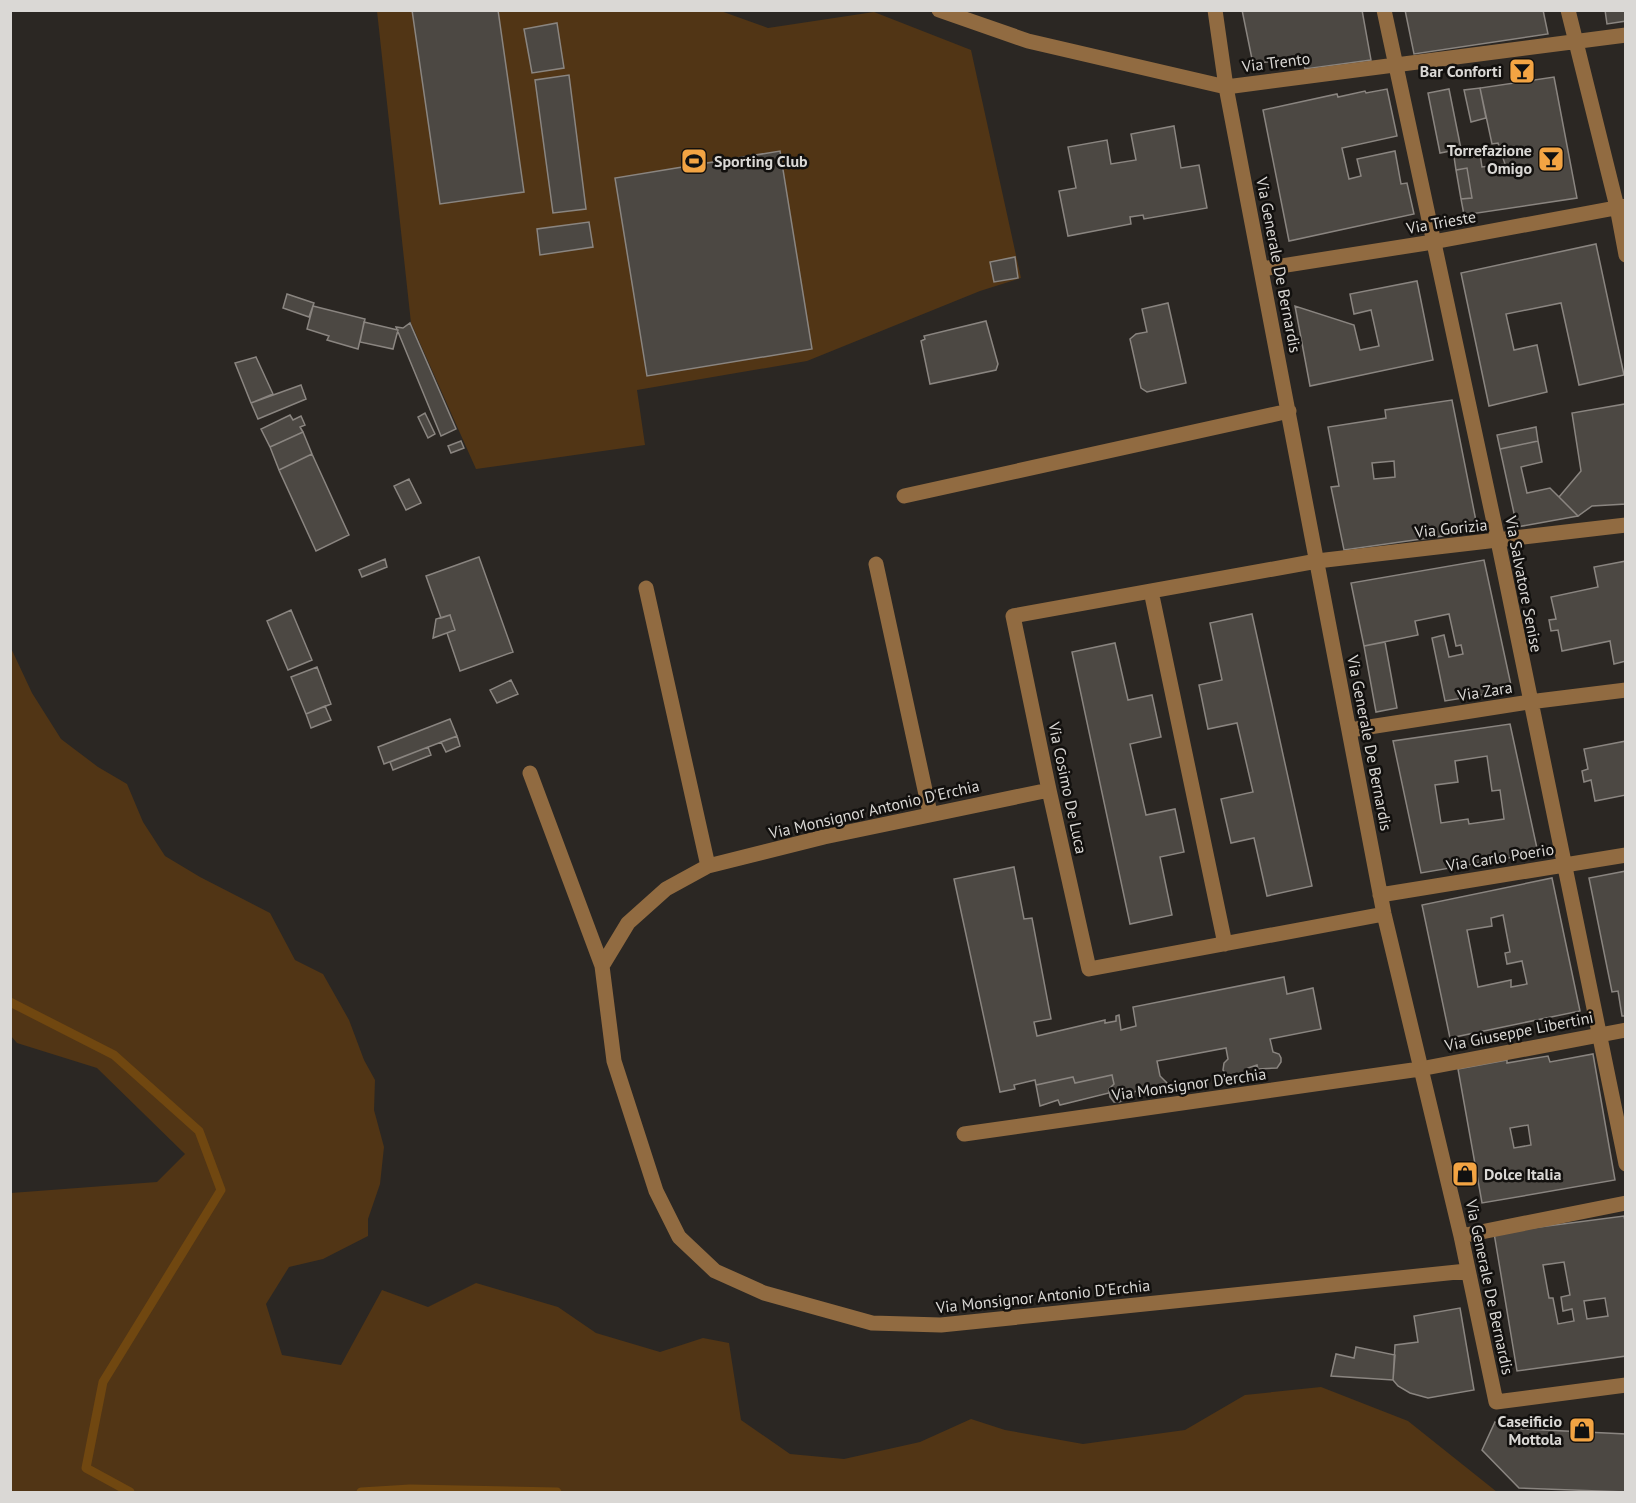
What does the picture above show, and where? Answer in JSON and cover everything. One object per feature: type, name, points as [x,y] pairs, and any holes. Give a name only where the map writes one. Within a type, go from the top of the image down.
[{"type":"street","name":"Via Trento","points":[[939,10],[1028,41],[1226,87],[1626,35]]},
{"type":"street","name":"Via Generale De Bernardis","points":[[1215,10],[1226,87],[1380,895],[1461,1236],[1496,1402],[1626,1385]]},
{"type":"street","name":"Via Salvatore Senise","points":[[1384,10],[1498,541],[1529,702],[1626,1164]]},
{"type":"street","points":[[1568,10],[1621,206],[1626,255]]},
{"type":"street","name":"Via Trieste","points":[[1262,269],[1433,242],[1621,206]]},
{"type":"street","points":[[904,496],[1289,411]]},
{"type":"street","name":"Via Gorizia","points":[[1317,561],[1626,525]]},
{"type":"street","name":"Via Cosimo De Luca","points":[[1317,561],[1013,616],[1089,969],[1384,914]]},
{"type":"street","points":[[876,564],[930,813]]},
{"type":"street","points":[[646,588],[708,866]]},
{"type":"street","points":[[1151,591],[1225,944]]},
{"type":"street","name":"Via Zara","points":[[1350,730],[1529,702],[1626,690]]},
{"type":"street","points":[[530,773],[602,966]]},
{"type":"street","name":"Via Monsignor Antonio D'Erchia","points":[[1049,790],[930,813],[708,866],[666,889],[628,923],[602,966],[614,1060],[656,1191],[679,1237],[715,1271],[764,1293],[872,1323],[940,1325],[1467,1271]]},
{"type":"street","name":"Via Carlo Poerio","points":[[1380,895],[1626,855]]},
{"type":"street","name":"Via Giuseppe Libertini","points":[[1420,1069],[1626,1030]]},
{"type":"street","name":"Via Monsignor D'erchia","points":[[964,1134],[1420,1069]]},
{"type":"street","points":[[1461,1236],[1626,1203]]},
{"type":"shaded area","name":"Sporting Club","points":[[718,10],[768,28],[874,12],[971,50],[1021,278],[980,291],[807,361],[637,390],[645,445],[476,469],[411,323],[377,11]]},
{"type":"shaded area","points":[[10,646],[32,693],[61,739],[98,767],[127,784],[143,822],[165,856],[270,913],[295,960],[323,974],[349,1020],[364,1060],[375,1080],[374,1110],[384,1147],[380,1184],[368,1219],[368,1236],[323,1259],[289,1267],[266,1304],[282,1355],[341,1365],[382,1290],[428,1307],[476,1283],[558,1307],[596,1333],[660,1352],[703,1338],[729,1343],[741,1420],[790,1454],[844,1459],[920,1442],[971,1419],[1005,1430],[1083,1444],[1185,1430],[1245,1395],[1321,1387],[1408,1421],[1497,1492],[11,1492],[11,1193],[157,1182],[185,1154],[97,1068],[17,1043],[11,1036]]},
{"type":"building","points":[[412,10],[498,10],[524,192],[440,204]]},
{"type":"building","points":[[1242,10],[1362,10],[1371,60],[1305,69],[1303,57],[1253,64]]},
{"type":"building","points":[[1405,10],[1543,10],[1548,34],[1414,54]]},
{"type":"building","points":[[1605,10],[1626,10],[1626,21],[1607,24]]},
{"type":"building","points":[[557,23],[564,68],[532,73],[524,29]]},
{"type":"building","points":[[569,75],[586,209],[553,213],[535,80]]},
{"type":"building","points":[[1554,77],[1577,198],[1464,215],[1461,199],[1472,198],[1467,168],[1456,170],[1453,150],[1479,147],[1482,167],[1505,164],[1498,143],[1492,144],[1480,88]]},
{"type":"building","points":[[1480,88],[1486,118],[1471,122],[1464,90]]},
{"type":"building","points":[[1387,89],[1397,136],[1342,148],[1349,179],[1361,176],[1357,159],[1395,151],[1401,184],[1407,183],[1414,214],[1289,241],[1263,110],[1337,94],[1338,97]]},
{"type":"building","points":[[1449,89],[1461,149],[1440,153],[1428,93]]},
{"type":"building","points":[[1174,126],[1181,168],[1199,165],[1207,208],[1144,219],[1143,215],[1130,217],[1131,224],[1068,236],[1059,191],[1076,188],[1068,147],[1107,140],[1111,164],[1136,160],[1131,134]]},
{"type":"building","points":[[780,151],[812,349],[647,376],[615,178]]},
{"type":"building","points":[[1467,168],[1472,198],[1461,199],[1456,170]]},
{"type":"building","points":[[589,222],[593,247],[540,255],[537,229]]},
{"type":"building","points":[[1596,244],[1624,375],[1579,385],[1561,303],[1506,314],[1514,350],[1537,345],[1547,392],[1489,406],[1461,273]]},
{"type":"building","points":[[1015,257],[1018,278],[994,282],[990,262]]},
{"type":"building","points":[[1417,281],[1433,360],[1310,386],[1295,306],[1354,325],[1360,350],[1379,346],[1371,310],[1354,314],[1350,294]]},
{"type":"building","points":[[287,294],[314,303],[309,317],[283,308]]},
{"type":"building","points":[[1168,303],[1186,383],[1147,392],[1141,388],[1130,339],[1136,334],[1147,332],[1142,309]]},
{"type":"building","points":[[313,306],[365,319],[358,349],[327,340],[329,336],[307,329]]},
{"type":"building","points":[[986,321],[998,364],[996,370],[930,384],[921,341],[925,339],[924,336]]},
{"type":"building","points":[[364,322],[398,330],[393,349],[360,342]]},
{"type":"building","points":[[410,323],[456,429],[441,436],[396,327],[403,328]]},
{"type":"building","points":[[256,357],[273,394],[251,403],[235,363]]},
{"type":"building","points":[[301,385],[306,399],[258,419],[251,403]]},
{"type":"building","points":[[1452,400],[1478,531],[1344,550],[1331,487],[1339,486],[1328,427],[1386,418],[1385,410]],"holes":[[[1394,461],[1395,477],[1374,479],[1372,463]]]},
{"type":"building","points":[[1625,404],[1626,504],[1592,506],[1578,516],[1559,497],[1581,471],[1572,413]]},
{"type":"building","points":[[425,413],[435,434],[428,438],[418,417]]},
{"type":"building","points":[[290,415],[293,420],[301,416],[305,425],[300,427],[303,432],[270,447],[261,429]]},
{"type":"building","points":[[1536,427],[1538,441],[1500,449],[1497,435]]},
{"type":"building","points":[[303,432],[312,454],[279,470],[270,447]]},
{"type":"building","points":[[461,441],[464,448],[451,453],[448,446]]},
{"type":"building","points":[[1538,441],[1542,462],[1521,467],[1527,493],[1550,488],[1578,516],[1517,527],[1500,449]]},
{"type":"building","points":[[312,454],[349,535],[316,551],[279,470]]},
{"type":"building","points":[[409,479],[421,503],[406,510],[394,486]]},
{"type":"building","points":[[479,557],[513,652],[460,671],[447,633],[455,630],[450,615],[441,618],[426,576]]},
{"type":"building","points":[[385,559],[387,567],[362,577],[359,570]]},
{"type":"building","points":[[1484,560],[1512,690],[1445,701],[1432,638],[1444,635],[1449,657],[1463,654],[1461,645],[1456,646],[1449,614],[1415,621],[1418,635],[1364,646],[1351,583]]},
{"type":"building","points":[[1626,561],[1626,661],[1614,664],[1610,641],[1562,651],[1558,630],[1551,631],[1549,620],[1556,619],[1551,597],[1598,587],[1594,567]]},
{"type":"building","points":[[291,610],[312,660],[288,670],[267,621]]},
{"type":"building","points":[[1252,614],[1312,886],[1267,896],[1254,838],[1231,843],[1221,799],[1253,792],[1237,723],[1208,729],[1199,685],[1222,680],[1210,623]]},
{"type":"building","points":[[450,615],[455,630],[433,638],[436,619]]},
{"type":"building","points":[[1385,642],[1397,708],[1376,712],[1364,646]]},
{"type":"building","points":[[1115,643],[1128,700],[1152,695],[1161,737],[1130,744],[1146,815],[1175,809],[1184,852],[1160,857],[1172,915],[1130,924],[1072,652]]},
{"type":"building","points":[[317,667],[331,704],[306,714],[291,677]]},
{"type":"building","points":[[511,680],[518,694],[497,703],[490,690]]},
{"type":"building","points":[[325,706],[331,720],[311,728],[306,714]]},
{"type":"building","points":[[450,719],[457,736],[384,764],[378,747]]},
{"type":"building","points":[[1510,724],[1538,853],[1421,873],[1393,741]],"holes":[[[1487,756],[1492,791],[1500,790],[1504,819],[1469,824],[1468,819],[1441,823],[1435,785],[1458,782],[1455,761]]]},
{"type":"building","points":[[457,736],[460,746],[446,752],[441,742]]},
{"type":"building","points":[[1626,741],[1626,795],[1595,801],[1591,780],[1584,782],[1582,771],[1588,769],[1584,749]]},
{"type":"building","points":[[428,747],[431,755],[393,770],[390,762]]},
{"type":"building","points":[[1014,867],[1024,919],[1032,918],[1051,1019],[1034,1022],[1037,1036],[1105,1020],[1105,1023],[1116,1021],[1116,1016],[1119,1015],[1121,1030],[1136,1026],[1133,1007],[1284,977],[1287,994],[1313,988],[1321,1029],[1270,1039],[1273,1052],[1279,1054],[1281,1058],[1277,1068],[1258,1069],[1257,1065],[1233,1078],[1228,1077],[1223,1070],[1224,1063],[1228,1059],[1226,1048],[1157,1061],[1160,1076],[1167,1083],[1164,1089],[1158,1093],[1146,1094],[1144,1088],[1134,1092],[1134,1096],[1119,1102],[1114,1102],[1110,1097],[1109,1089],[1114,1084],[1112,1075],[1075,1083],[1073,1077],[1036,1085],[1035,1080],[1014,1085],[1015,1089],[1000,1092],[954,879]]},
{"type":"building","points":[[1626,871],[1626,1016],[1622,1016],[1618,991],[1612,992],[1589,878]]},
{"type":"building","points":[[1552,878],[1580,1011],[1450,1038],[1422,905]],"holes":[[[1503,915],[1510,952],[1505,953],[1507,964],[1522,961],[1527,984],[1511,987],[1511,980],[1478,987],[1467,930],[1492,926],[1491,918]]]},
{"type":"building","points":[[1593,1054],[1615,1180],[1482,1203],[1458,1069],[1507,1060],[1507,1063],[1548,1056],[1550,1062]],"holes":[[[1528,1125],[1531,1145],[1514,1148],[1510,1128]]]},
{"type":"building","points":[[1112,1075],[1114,1084],[1109,1089],[1109,1093],[1060,1105],[1058,1100],[1040,1106],[1036,1085],[1073,1077],[1075,1083]]},
{"type":"building","points":[[1624,1216],[1626,1225],[1626,1356],[1517,1371],[1494,1233]],"holes":[[[1564,1262],[1570,1295],[1561,1297],[1563,1311],[1572,1309],[1574,1321],[1558,1324],[1553,1298],[1549,1298],[1543,1265]],[[1605,1298],[1608,1316],[1587,1319],[1584,1301]]]},
{"type":"building","points":[[1460,1308],[1474,1390],[1428,1398],[1410,1393],[1398,1386],[1393,1380],[1395,1345],[1418,1342],[1414,1316]]},
{"type":"building","points":[[1356,1347],[1395,1355],[1393,1380],[1331,1376],[1336,1354],[1354,1358]]},
{"type":"building","points":[[1495,1422],[1522,1429],[1626,1434],[1626,1492],[1519,1488],[1482,1450]]},
{"type":"waterway","points":[[10,1002],[114,1055],[199,1131],[221,1190],[103,1382],[86,1468],[130,1492]]},
{"type":"waterway","points":[[361,1492],[410,1489],[557,1492]]},
{"type":"place","name":"Bar Conforti","points":[[1522,71]]},
{"type":"place","name":"Torrefazione Omigo","points":[[1551,159]]},
{"type":"place","name":"Sporting Club","points":[[694,161]]},
{"type":"place","name":"Dolce Italia","points":[[1465,1174]]},
{"type":"place","name":"Caseificio Mottola","points":[[1582,1430]]}]
